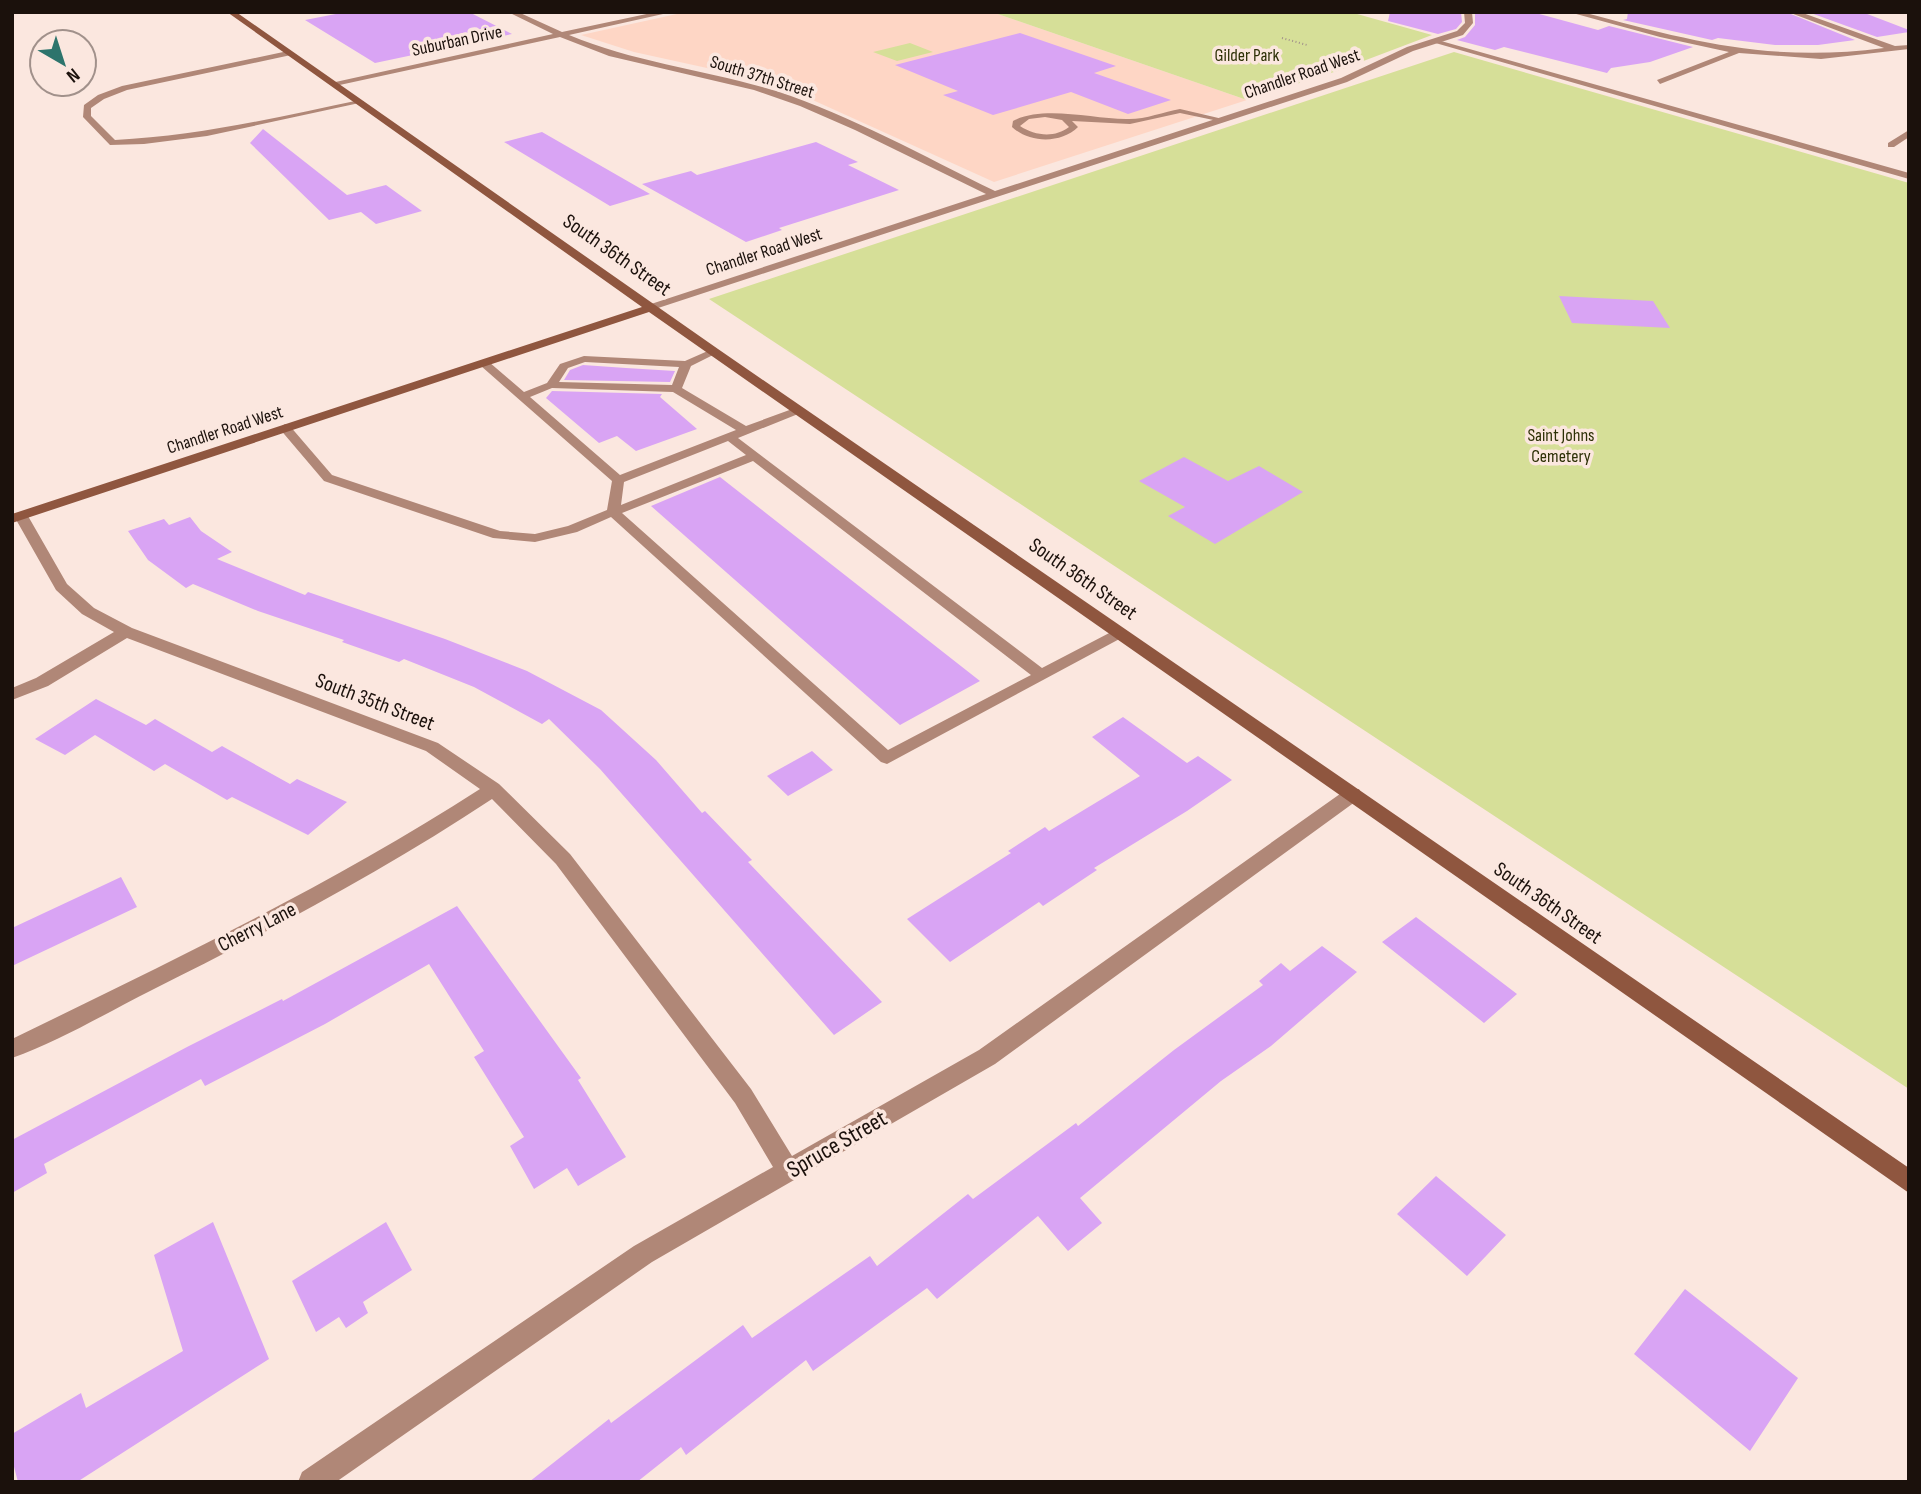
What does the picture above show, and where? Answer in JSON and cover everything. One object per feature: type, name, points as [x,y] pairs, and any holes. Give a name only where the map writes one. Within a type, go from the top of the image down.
[{"type":"main road","name":"South 36th Street","points":[[232,12],[714,352],[1909,1182]]},
{"type":"main road","name":"Chandler Road West","points":[[17,517],[652,307]]},
{"type":"street","name":"Suburban Drive","points":[[335,83],[668,12]]},
{"type":"street","name":"Chandler Road West","points":[[652,307],[1343,80],[1467,28],[1468,12]]},
{"type":"street","points":[[1573,12],[1738,51],[1811,57],[1909,47]]},
{"type":"street","points":[[1792,12],[1909,54]]},
{"type":"street","name":"South 37th Street","points":[[513,13],[626,58],[726,80],[777,95],[830,116],[993,194]]},
{"type":"street","points":[[1660,82],[1738,51]]},
{"type":"street","points":[[1891,145],[1909,133]]},
{"type":"street","name":"South 35th Street","points":[[17,517],[61,587],[88,611],[126,632],[432,747],[493,789],[564,859],[743,1096],[789,1172]]},
{"type":"street","points":[[12,694],[42,681],[126,632]]},
{"type":"street","name":"Cherry Lane","points":[[12,1049],[362,873],[426,835],[493,789]]},
{"type":"street","name":"Spruce Street","points":[[312,1482],[643,1254],[987,1057],[1353,794]]},
{"type":"lane","points":[[1434,41],[1909,176]]},
{"type":"lane","points":[[288,52],[125,88],[101,97],[87,107],[87,117],[113,143],[146,142],[222,131],[360,102]]},
{"type":"lane","points":[[1064,118],[1074,124],[1074,127],[1061,135],[1034,135],[1016,127],[1020,120],[1035,116],[1129,122],[1181,111],[1223,120]]},
{"type":"lane","points":[[551,384],[564,366],[584,359],[600,363],[652,366],[686,364],[714,352]]},
{"type":"lane","points":[[485,364],[618,480]]},
{"type":"lane","points":[[676,389],[686,364]]},
{"type":"lane","points":[[523,396],[551,384],[641,385],[676,389],[745,431]]},
{"type":"lane","points":[[618,480],[799,410]]},
{"type":"lane","points":[[285,428],[328,478],[498,535],[535,538],[572,529],[755,456]]},
{"type":"lane","points":[[730,437],[1041,675]]},
{"type":"lane","points":[[613,512],[618,480]]},
{"type":"lane","points":[[613,512],[887,758],[1120,633]]},
{"type":"path","points":[[1282,38],[1307,46]]},
{"type":"shaded area","points":[[686,12],[992,12],[1247,100],[994,182],[795,92],[748,77],[634,52],[581,35]]},
{"type":"green space","name":"Gilder Park","points":[[992,12],[1350,12],[1432,35],[1337,71],[1247,100]]},
{"type":"green space","points":[[910,43],[933,52],[897,61],[873,52]]},
{"type":"green space","name":"Saint Johns Cemetery","points":[[1454,52],[1909,183],[1909,1089],[709,299]]},
{"type":"building","points":[[346,12],[469,12],[512,34],[375,63],[305,20]]},
{"type":"building","points":[[1390,12],[1461,12],[1462,22],[1456,29],[1438,34],[1388,21]]},
{"type":"building","points":[[1475,12],[1532,12],[1598,30],[1609,26],[1693,47],[1650,62],[1611,68],[1607,73],[1504,47],[1495,50],[1457,40],[1465,37],[1475,25]]},
{"type":"building","points":[[1628,12],[1786,12],[1855,40],[1818,45],[1775,45],[1718,38],[1712,40],[1623,20],[1627,19]]},
{"type":"building","points":[[1808,12],[1862,12],[1909,32],[1877,37]]},
{"type":"building","points":[[1020,33],[1116,66],[1094,73],[1171,100],[1128,114],[1071,92],[993,115],[943,95],[958,91],[895,65]]},
{"type":"building","points":[[263,129],[347,195],[386,185],[422,211],[376,224],[361,212],[329,220],[250,143]]},
{"type":"building","points":[[542,132],[650,194],[610,206],[504,142]]},
{"type":"building","points":[[816,142],[858,162],[848,165],[899,190],[779,228],[782,230],[746,242],[642,184],[691,171],[697,175]]},
{"type":"building","points":[[1559,296],[1653,301],[1670,328],[1572,323]]},
{"type":"building","points":[[583,365],[675,371],[670,382],[564,380],[570,370]]},
{"type":"building","points":[[552,391],[662,394],[660,397],[697,429],[636,451],[617,436],[599,443],[546,398]]},
{"type":"building","points":[[1184,457],[1228,481],[1259,466],[1303,492],[1215,544],[1168,516],[1185,507],[1139,481]]},
{"type":"building","points":[[720,477],[980,681],[900,725],[651,506]]},
{"type":"building","points":[[190,517],[201,531],[232,552],[217,559],[305,595],[308,592],[445,639],[527,671],[601,710],[656,760],[702,813],[705,811],[752,860],[748,862],[882,1002],[834,1035],[600,769],[549,719],[542,724],[474,687],[404,659],[399,662],[342,642],[344,640],[258,611],[193,584],[186,588],[148,560],[128,531],[164,519],[169,525]]},
{"type":"building","points":[[96,699],[146,725],[155,719],[212,752],[222,746],[290,784],[297,779],[347,802],[308,835],[232,797],[227,800],[165,764],[154,771],[95,735],[65,755],[35,739]]},
{"type":"building","points":[[1123,717],[1187,763],[1198,756],[1232,780],[1094,868],[1097,870],[1043,906],[1039,902],[950,962],[907,919],[1011,853],[1008,851],[1045,827],[1049,831],[1140,776],[1092,737]]},
{"type":"building","points":[[812,751],[833,770],[788,796],[767,776]]},
{"type":"building","points":[[121,877],[137,907],[12,966],[12,928]]},
{"type":"building","points":[[457,906],[581,1078],[578,1080],[626,1157],[578,1186],[567,1168],[534,1189],[510,1146],[524,1137],[474,1057],[484,1051],[429,964],[325,1024],[205,1086],[201,1079],[44,1164],[47,1173],[12,1193],[12,1140],[187,1047],[282,999],[283,1001]]},
{"type":"building","points":[[1416,917],[1517,994],[1484,1023],[1382,942]]},
{"type":"building","points":[[1322,946],[1357,972],[1271,1046],[1221,1081],[1080,1198],[1102,1223],[1068,1251],[1038,1216],[937,1299],[927,1288],[813,1371],[806,1360],[686,1455],[681,1447],[637,1482],[529,1482],[609,1419],[611,1423],[743,1325],[752,1338],[870,1256],[877,1266],[968,1194],[973,1199],[1076,1123],[1078,1126],[1174,1050],[1263,985],[1259,981],[1281,963],[1290,971]]},
{"type":"building","points":[[1436,1176],[1506,1235],[1467,1276],[1397,1214]]},
{"type":"building","points":[[213,1222],[269,1359],[77,1482],[18,1482],[12,1459],[12,1434],[81,1393],[86,1408],[183,1351],[154,1255]]},
{"type":"building","points":[[386,1222],[412,1270],[363,1302],[368,1313],[346,1328],[339,1317],[316,1332],[292,1281]]},
{"type":"building","points":[[1685,1289],[1798,1378],[1750,1451],[1634,1354]]}]
